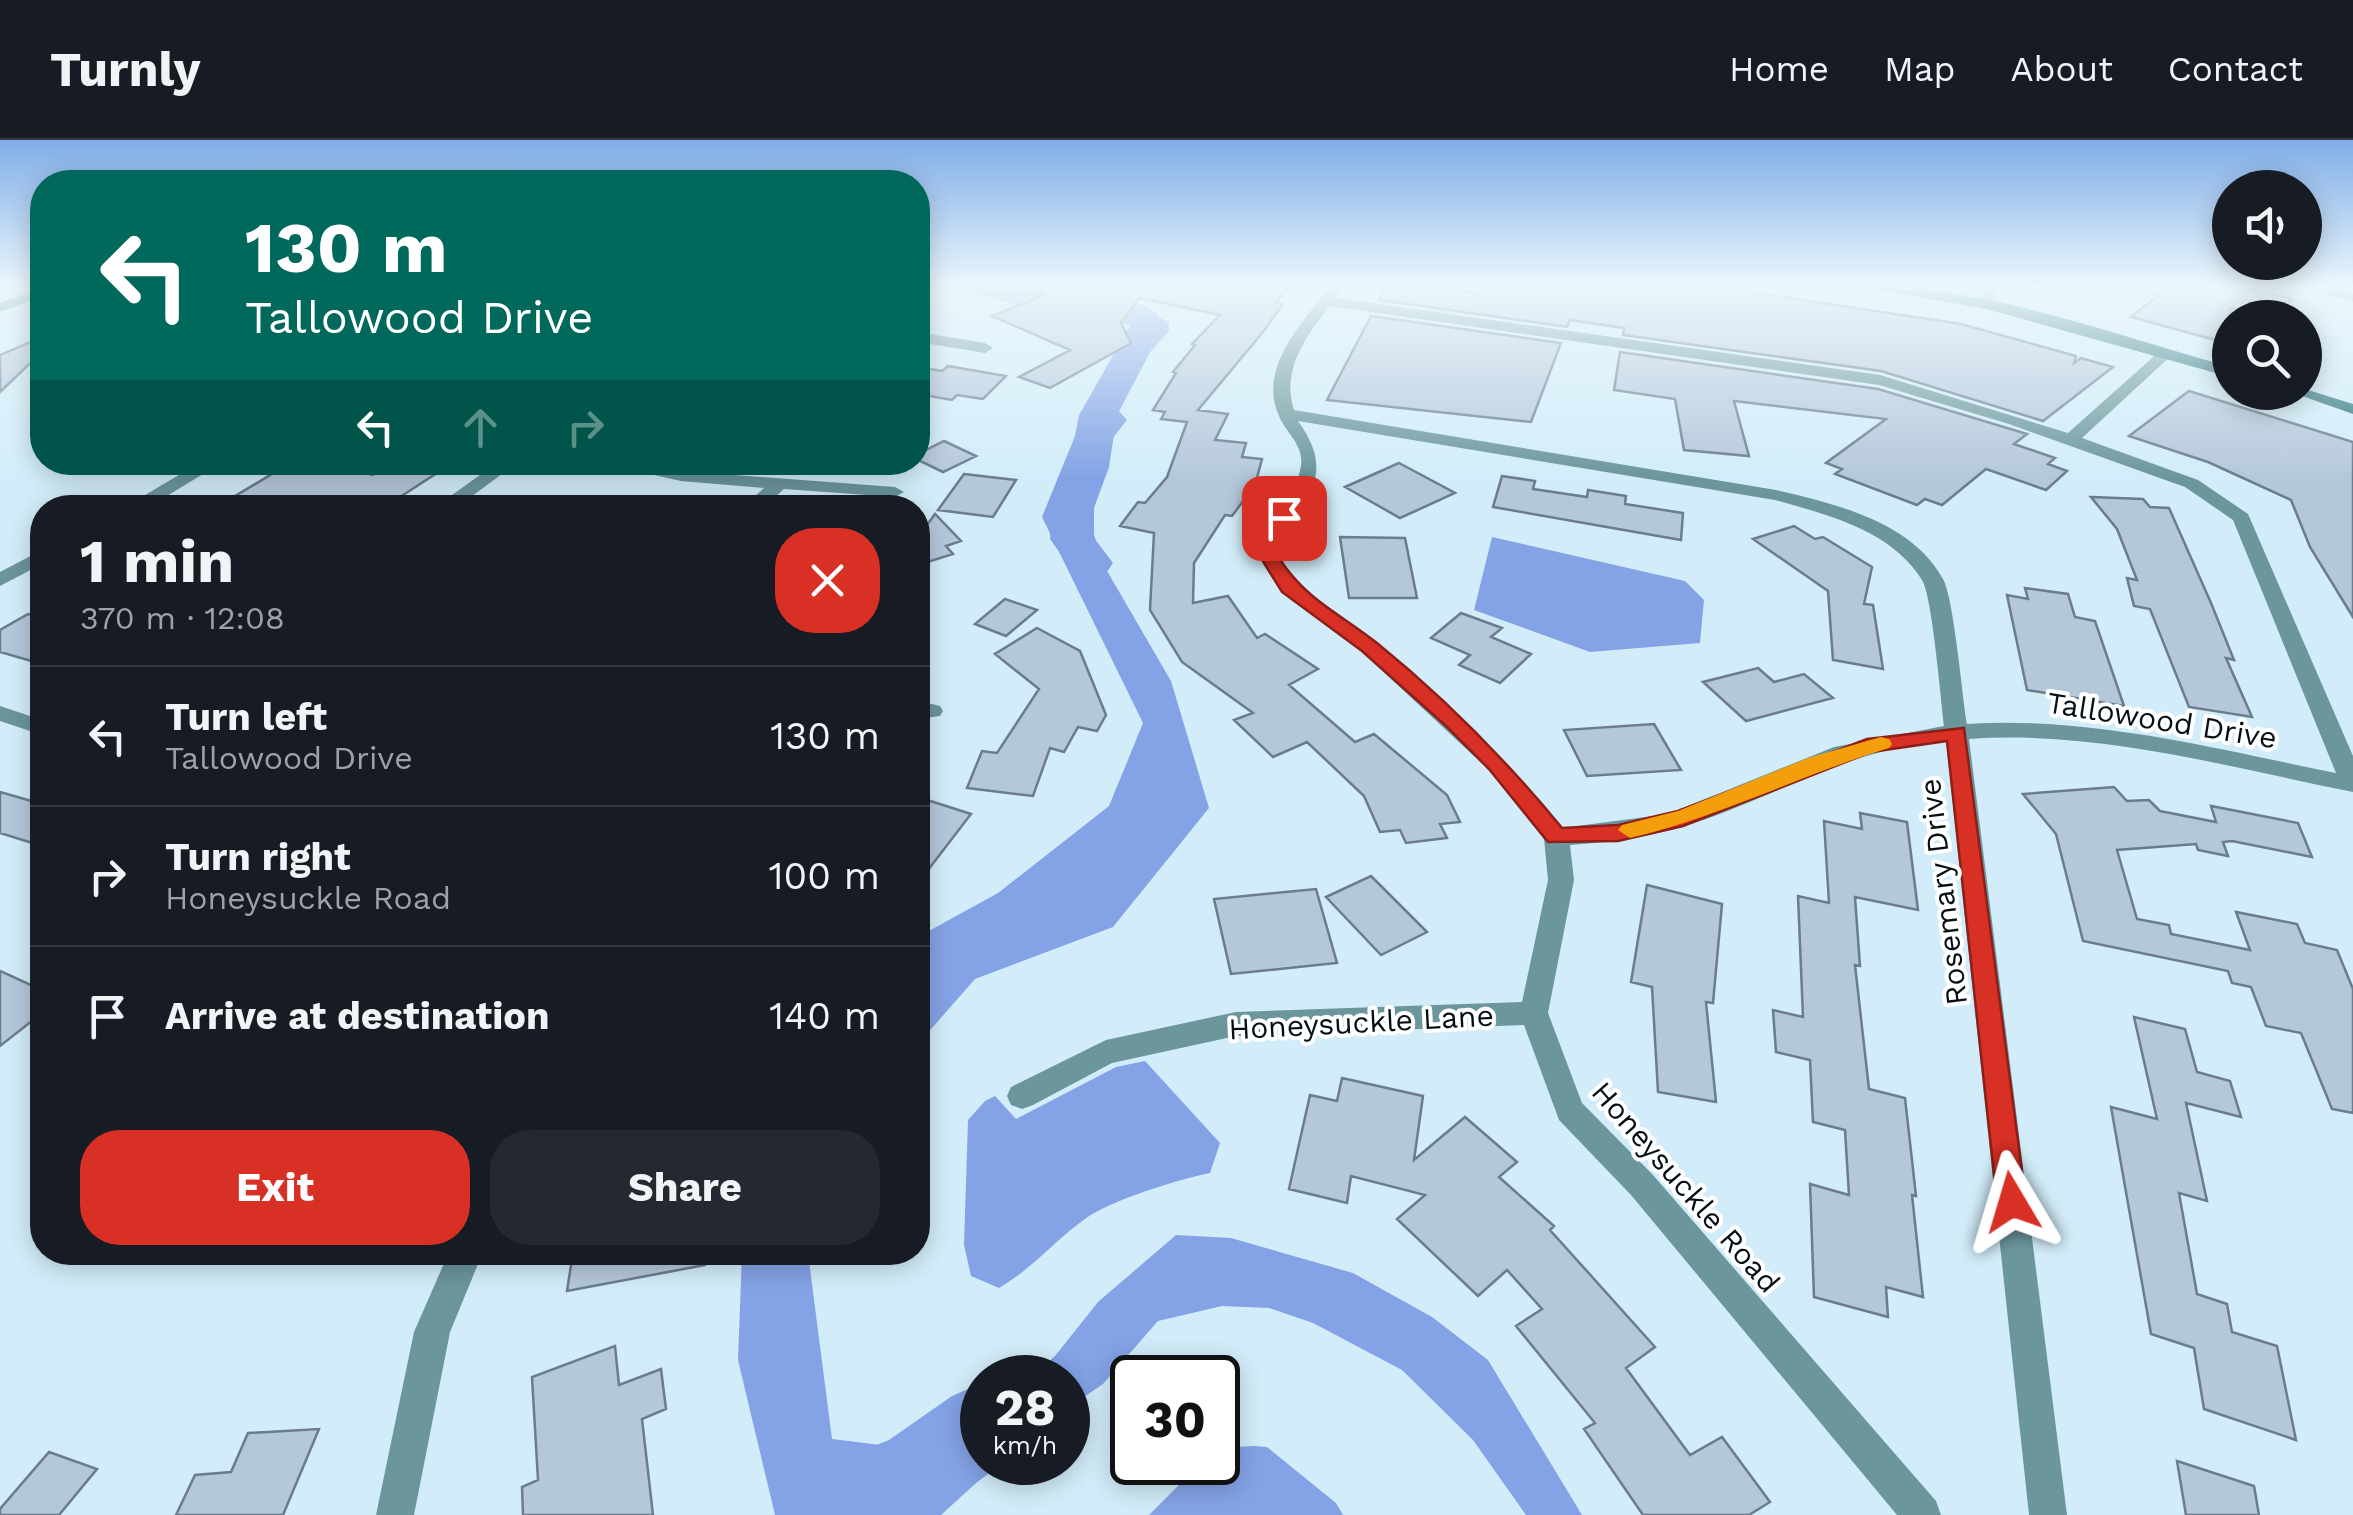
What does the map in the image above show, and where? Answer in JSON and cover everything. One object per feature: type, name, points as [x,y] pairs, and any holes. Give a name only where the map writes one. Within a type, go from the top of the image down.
[{"type":"street","points":[[1293,350],[1284,363],[1279,386],[1286,414],[1306,446],[1310,466],[1273,542],[1270,558],[1289,588],[1369,646],[1453,721],[1497,764],[1556,837],[1562,880],[1534,1013]]},
{"type":"street","points":[[1692,350],[1880,380],[1939,395],[2175,478],[2228,504],[2241,518],[2353,784]]},
{"type":"street","points":[[2155,350],[2212,367]]},
{"type":"street","points":[[2070,440],[2166,353]]},
{"type":"street","points":[[2322,399],[2353,408]]},
{"type":"street","name":"Rosemary Drive","points":[[1286,414],[1776,495],[1866,524],[1897,539],[1934,581],[1957,733],[2048,1515]]},
{"type":"street","points":[[155,495],[191,475]]},
{"type":"street","points":[[462,495],[491,475]]},
{"type":"street","points":[[676,475],[894,492]]},
{"type":"street","points":[[766,495],[780,483]]},
{"type":"street","points":[[0,580],[30,563]]},
{"type":"street","points":[[0,714],[30,724]]},
{"type":"street","name":"Tallowood Drive","points":[[1556,837],[1618,833],[1683,818],[1867,746],[1957,733],[2050,732],[2171,749],[2353,784]]},
{"type":"street","name":"Honeysuckle Lane","points":[[1022,1096],[1106,1052],[1236,1024],[1534,1013]]},
{"type":"street","name":"Honeysuckle Road","points":[[1534,1013],[1570,1112],[1642,1185],[1922,1515]]},
{"type":"street","points":[[395,1515],[432,1332],[460,1265]]},
{"type":"water","points":[[1135,350],[1152,350],[1108,399],[1127,420],[1078,482],[1103,564],[1171,681],[1209,808],[1113,927],[975,979],[930,1030],[930,930],[998,893],[1109,806],[1143,723],[1042,517],[1086,409],[1130,361]]},
{"type":"water","points":[[1492,537],[1685,581],[1704,600],[1700,643],[1590,652],[1474,610]]},
{"type":"water","points":[[1145,1061],[1220,1143],[1210,1173],[1145,1192],[1096,1212],[999,1288],[971,1276],[964,1245],[968,1120],[995,1096],[1016,1119],[1116,1067]]},
{"type":"water","points":[[1176,1235],[1231,1238],[1353,1273],[1432,1317],[1488,1360],[1582,1515],[1526,1515],[1473,1440],[1402,1370],[1313,1323],[1269,1308],[1222,1306],[1158,1321],[1128,1355],[1110,1355],[1110,1376],[1090,1393],[1090,1355],[1056,1355],[1098,1302]]},
{"type":"water","points":[[742,1265],[810,1265],[832,1439],[946,1453],[960,1441],[960,1485],[974,1485],[941,1515],[775,1515],[738,1360]]},
{"type":"water","points":[[1240,1447],[1267,1447],[1336,1503],[1343,1515],[1149,1515],[1179,1485],[1240,1485]]},
{"type":"building","points":[[30,350],[30,363],[0,392],[0,355]]},
{"type":"building","points":[[1070,350],[1118,350],[1050,388],[1019,377]]},
{"type":"building","points":[[1191,350],[1248,350],[1198,410],[1228,414],[1215,440],[1246,443],[1242,457],[1262,459],[1255,485],[1232,516],[1225,515],[1194,563],[1193,603],[1228,596],[1257,638],[1265,634],[1318,669],[1289,685],[1355,742],[1374,734],[1447,795],[1460,822],[1440,824],[1447,838],[1406,843],[1400,830],[1380,832],[1364,796],[1307,742],[1273,757],[1234,720],[1253,713],[1182,662],[1150,610],[1154,533],[1120,526],[1138,502],[1145,503],[1167,477],[1187,422],[1161,419],[1165,412],[1153,410],[1176,373],[1173,372]]},
{"type":"building","points":[[1353,350],[1558,350],[1531,422],[1327,400]]},
{"type":"building","points":[[1732,350],[2055,350],[2076,356],[2074,363],[2081,358],[2113,367],[2043,421],[1881,371]]},
{"type":"building","points":[[1620,352],[1878,389],[2027,434],[2014,444],[2055,458],[2048,464],[2067,471],[2046,490],[1986,469],[1942,505],[1925,499],[1917,505],[1835,474],[1842,469],[1826,463],[1886,419],[1734,401],[1749,456],[1684,450],[1675,399],[1614,390]]},
{"type":"building","points":[[948,366],[1006,376],[983,399],[957,395],[952,400],[930,396],[930,369],[942,371]]},
{"type":"building","points":[[2189,391],[2212,398],[2212,410],[2250,410],[2353,442],[2353,617],[2310,547],[2291,500],[2208,462],[2129,436]]},
{"type":"building","points":[[944,441],[976,456],[943,472],[930,466],[930,448]]},
{"type":"building","points":[[1399,463],[1455,493],[1400,518],[1345,487]]},
{"type":"building","points":[[964,474],[1016,480],[993,517],[938,510]]},
{"type":"building","points":[[270,475],[434,475],[403,495],[237,495]]},
{"type":"building","points":[[1502,476],[1535,481],[1533,489],[1587,497],[1588,490],[1626,496],[1625,504],[1683,513],[1681,540],[1493,507]]},
{"type":"building","points":[[2091,497],[2143,499],[2150,507],[2169,508],[2234,660],[2226,658],[2252,717],[2189,707],[2150,609],[2134,606],[2127,578],[2137,580],[2117,529]]},
{"type":"building","points":[[935,514],[961,541],[946,546],[953,554],[930,561],[930,521]]},
{"type":"building","points":[[1794,526],[1815,539],[1823,537],[1872,567],[1864,604],[1873,605],[1883,669],[1833,660],[1828,591],[1753,539]]},
{"type":"building","points":[[1340,537],[1405,538],[1417,598],[1349,598]]},
{"type":"building","points":[[2025,588],[2068,594],[2075,617],[2095,621],[2124,706],[2027,690],[2007,595],[2028,599]]},
{"type":"building","points":[[1005,599],[1037,610],[1006,636],[975,624]]},
{"type":"building","points":[[1461,613],[1502,628],[1491,637],[1531,654],[1500,683],[1459,665],[1470,655],[1431,638]]},
{"type":"building","points":[[30,614],[30,661],[0,652],[0,630]]},
{"type":"building","points":[[1037,628],[1080,651],[1106,715],[1097,731],[1078,727],[1064,752],[1050,748],[1033,796],[967,788],[982,751],[997,753],[1039,689],[995,654]]},
{"type":"building","points":[[1758,668],[1774,682],[1804,674],[1833,698],[1746,721],[1703,682]]},
{"type":"building","points":[[1654,724],[1681,770],[1587,776],[1564,730]]},
{"type":"building","points":[[2114,787],[2127,801],[2149,800],[2160,811],[2216,822],[2211,806],[2298,823],[2312,857],[2232,841],[2223,842],[2228,856],[2198,850],[2196,844],[2117,850],[2137,919],[2169,925],[2171,934],[2250,950],[2236,912],[2297,924],[2305,943],[2337,950],[2353,989],[2353,1113],[2332,1109],[2301,1033],[2266,1026],[2251,987],[2232,983],[2228,971],[2083,941],[2056,834],[2023,794]]},
{"type":"building","points":[[0,792],[30,801],[30,842],[0,833]]},
{"type":"building","points":[[930,801],[971,814],[930,867]]},
{"type":"building","points":[[1860,813],[1907,822],[1918,910],[1855,897],[1860,966],[1855,965],[1869,1089],[1905,1098],[1916,1196],[1912,1195],[1923,1297],[1886,1287],[1888,1317],[1814,1297],[1810,1184],[1849,1195],[1845,1130],[1813,1122],[1810,1060],[1776,1052],[1773,1010],[1803,1017],[1798,896],[1829,903],[1824,821],[1862,829]]},
{"type":"building","points":[[1371,876],[1427,932],[1381,955],[1326,897]]},
{"type":"building","points":[[1647,885],[1722,904],[1713,1003],[1706,1002],[1716,1102],[1658,1092],[1652,987],[1631,982]]},
{"type":"building","points":[[1316,889],[1337,963],[1231,974],[1214,899]]},
{"type":"building","points":[[0,971],[30,985],[30,1022],[0,1046]]},
{"type":"building","points":[[2134,1017],[2185,1029],[2197,1072],[2230,1081],[2241,1117],[2186,1103],[2207,1201],[2179,1193],[2197,1294],[2227,1304],[2232,1332],[2277,1346],[2296,1440],[2204,1409],[2194,1348],[2151,1334],[2111,1107],[2157,1119]]},
{"type":"building","points":[[1342,1078],[1423,1096],[1414,1160],[1465,1117],[1517,1162],[1499,1177],[1554,1226],[1550,1230],[1655,1347],[1626,1368],[1690,1455],[1722,1437],[1770,1502],[1749,1515],[1643,1515],[1584,1429],[1595,1423],[1516,1326],[1542,1309],[1507,1270],[1478,1296],[1397,1219],[1425,1195],[1351,1176],[1347,1203],[1289,1189],[1310,1095],[1337,1101]]},
{"type":"building","points":[[571,1265],[705,1265],[567,1291]]},
{"type":"building","points":[[615,1346],[619,1385],[661,1369],[666,1409],[642,1419],[653,1515],[523,1515],[522,1487],[538,1480],[532,1377]]},
{"type":"building","points":[[319,1429],[283,1515],[176,1515],[195,1475],[231,1472],[248,1433]]},
{"type":"building","points":[[49,1452],[97,1469],[59,1515],[0,1515],[0,1509]]},
{"type":"building","points":[[2177,1461],[2254,1486],[2259,1515],[2186,1515]]},
{"type":"waterway","points":[[1090,563],[1072,539],[1073,508],[1089,467],[1098,415],[1134,350]]},
{"type":"waterway","points":[[875,1489],[914,1475],[960,1442]]},
{"type":"slow traffic","points":[[1630,830],[1683,818],[1816,763],[1881,744]]},
{"type":"route","points":[[1284,518],[1270,558],[1289,588],[1369,646],[1453,721],[1497,764],[1556,837],[1618,833],[1683,818],[1867,746],[1957,733],[2012,1202]]}]
